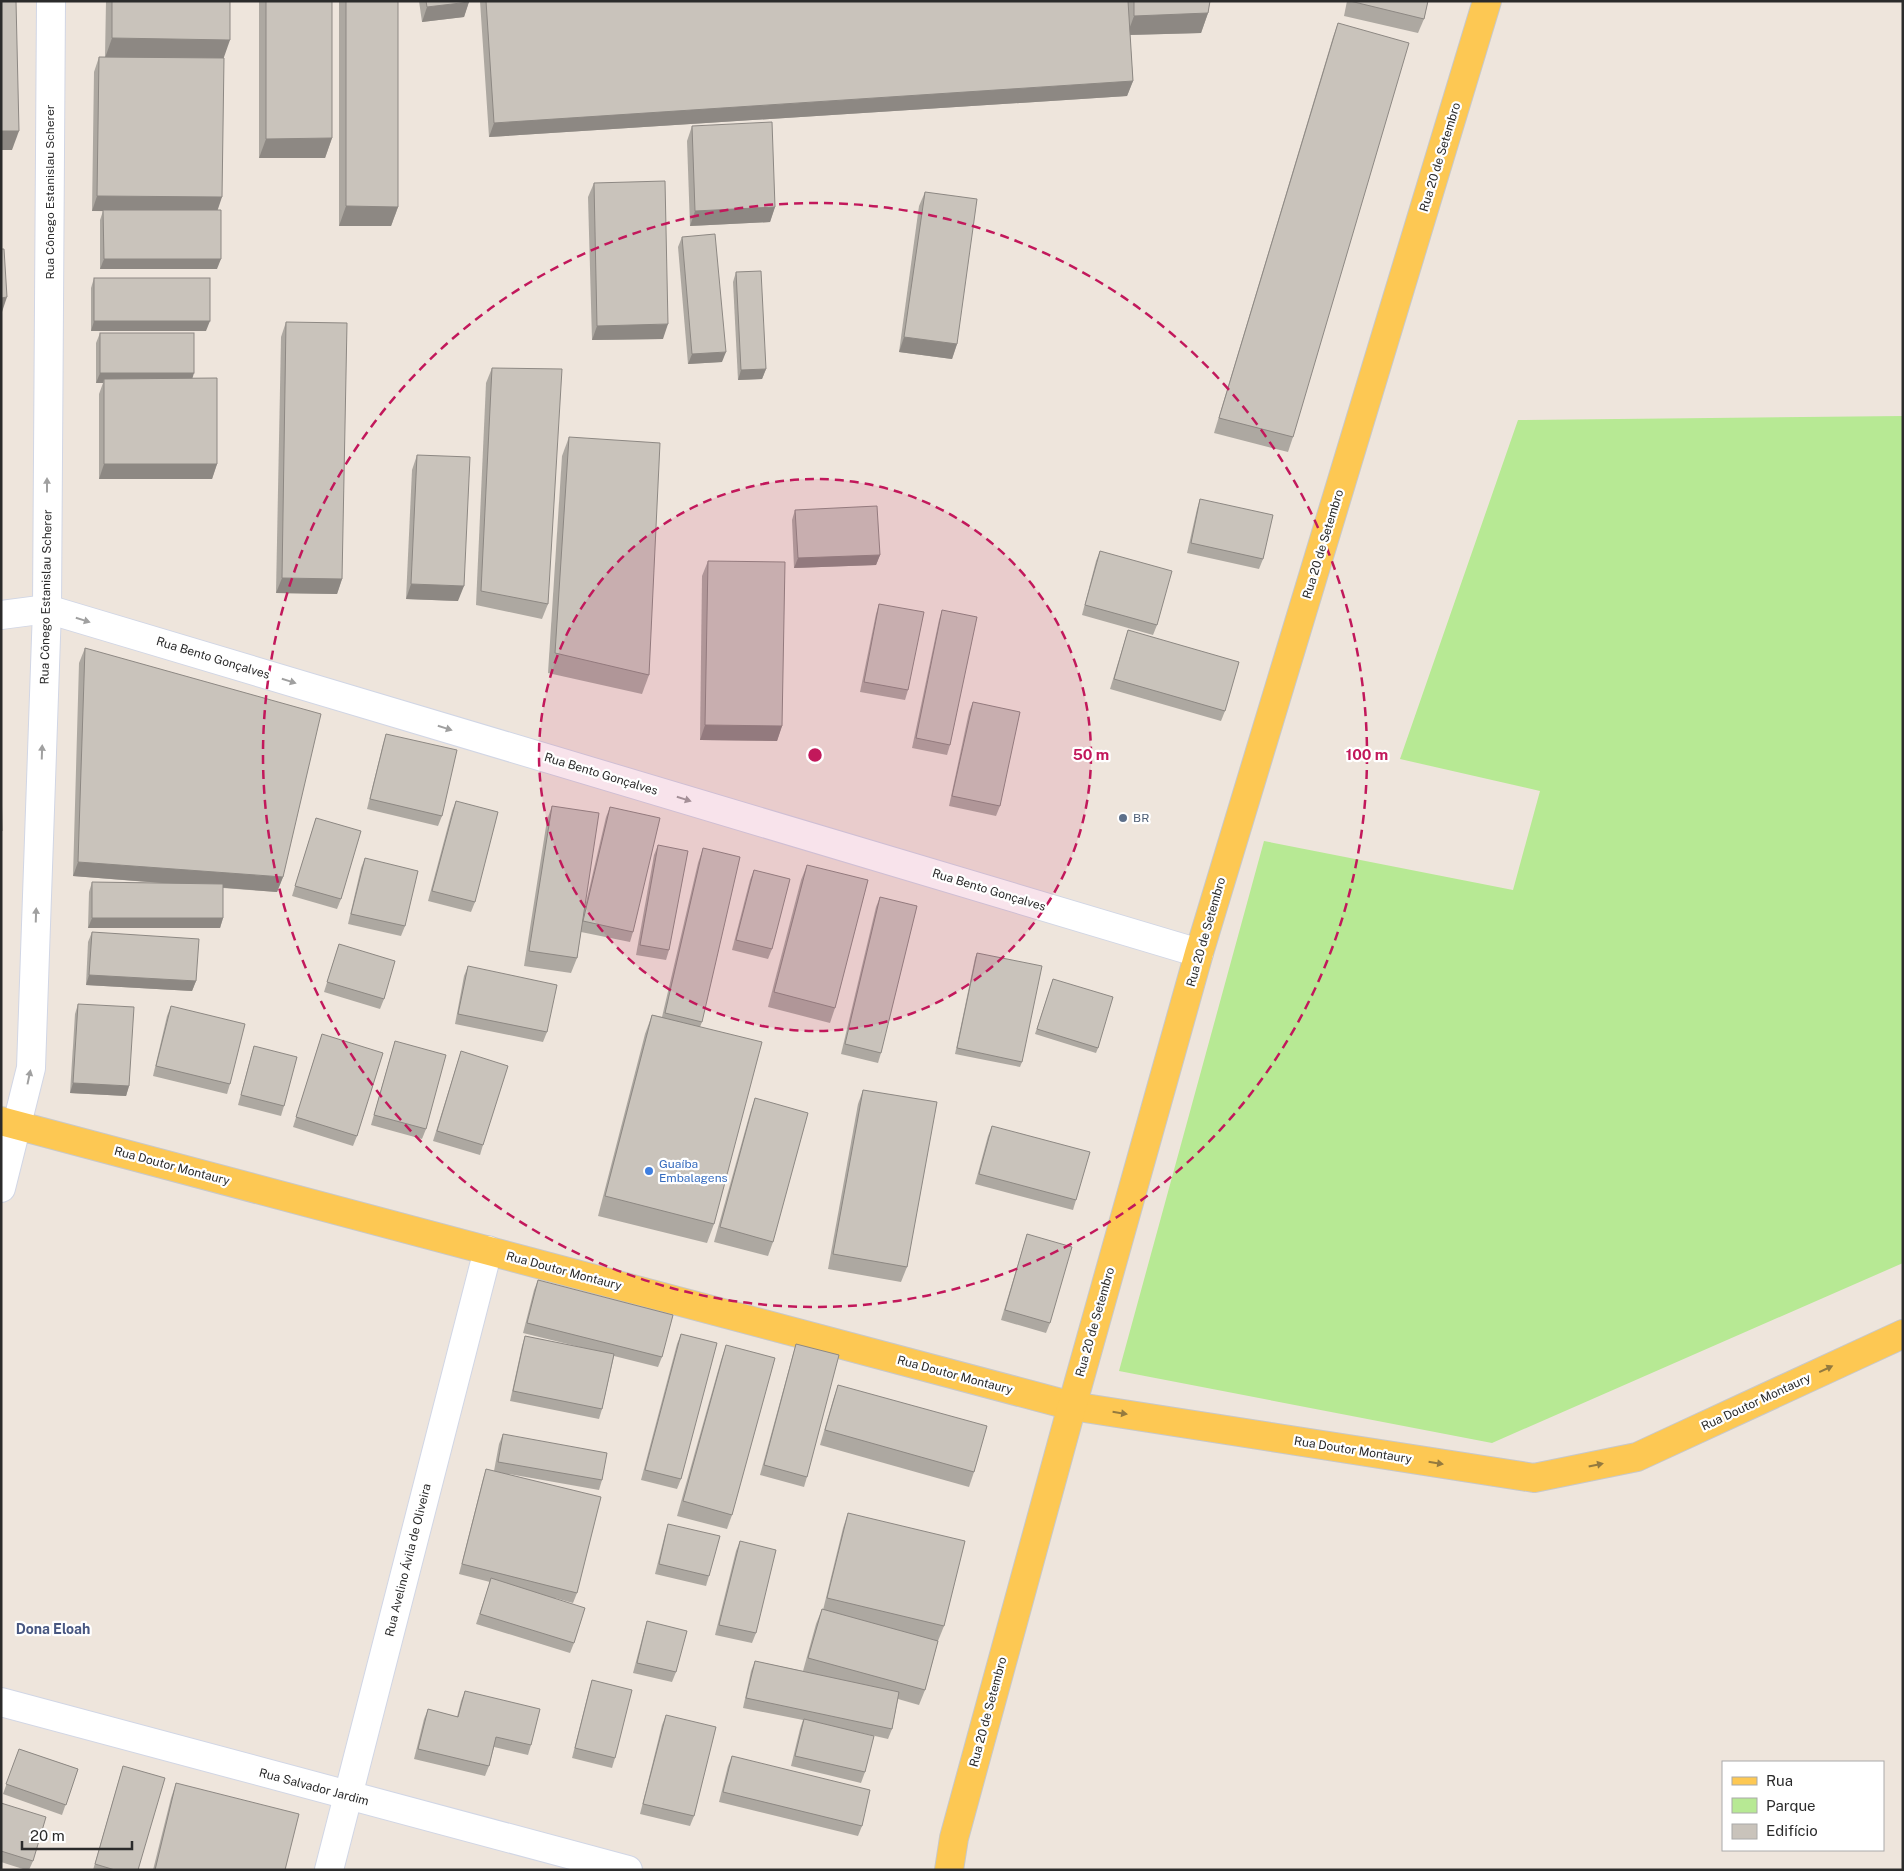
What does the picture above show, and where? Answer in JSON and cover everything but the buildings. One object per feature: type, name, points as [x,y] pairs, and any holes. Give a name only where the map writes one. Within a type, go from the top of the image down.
[{"type":"main road","name":"Rua 20 de Setembro","points":[[949,1870],[954,1838],[1072,1406],[1199,953],[1487,1]]},
{"type":"main road","name":"Rua Doutor Montaury","points":[[10,1123],[1072,1406],[1534,1478],[1637,1457],[1903,1334]]},
{"type":"street","name":"Rua Cônego Estanislau Scherer","points":[[1,1188],[10,1123],[31,1068],[47,609],[51,1]]},
{"type":"street","name":"Rua Bento Gonçalves","points":[[1,615],[47,609],[1199,953]]},
{"type":"street","name":"Rua Avelino Ávila de Oliveira","points":[[329,1870],[488,1250]]},
{"type":"street","name":"Rua Salvador Jardim","points":[[1,1702],[628,1870]]},
{"type":"green space","points":[[1903,416],[1903,1263],[1492,1443],[1119,1371],[1264,841],[1513,890],[1540,791],[1400,759],[1518,420]]},
{"type":"place","name":"BR","points":[[1123,818]]},
{"type":"place","name":"Guaíba Embalagens","points":[[649,1171]]},
{"type":"district","name":"Dona Eloah","points":[[53,1629]]}]
